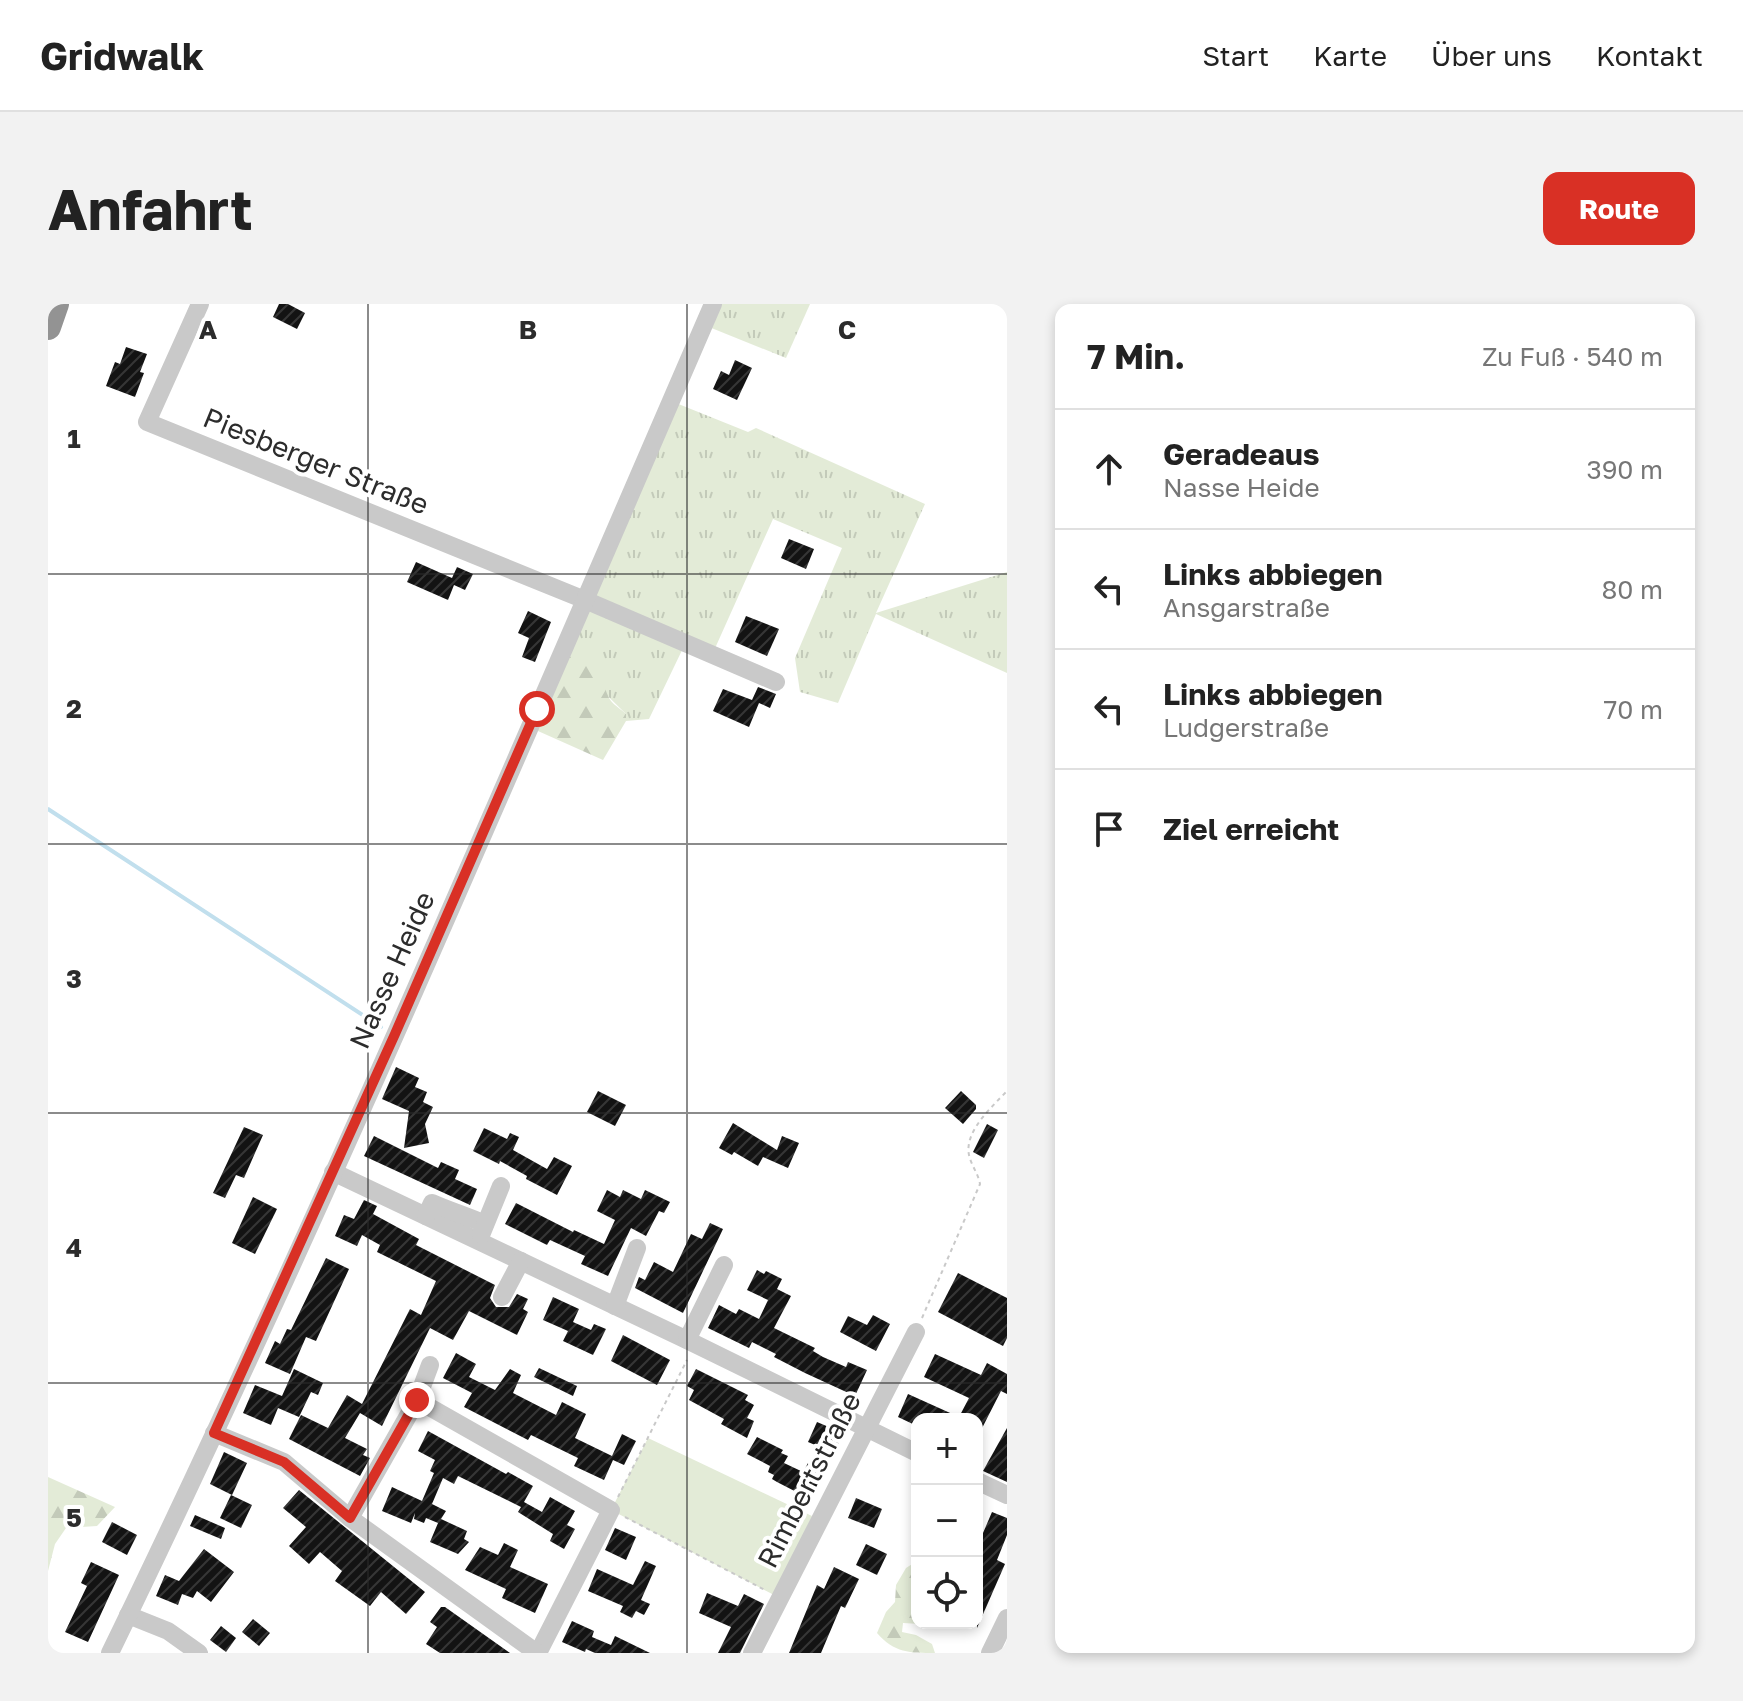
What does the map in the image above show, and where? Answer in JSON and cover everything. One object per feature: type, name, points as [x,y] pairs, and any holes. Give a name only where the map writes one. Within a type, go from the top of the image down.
[{"type":"highway","points":[[48,327],[56,304]]},
{"type":"street","name":"Piesberger Straße","points":[[200,304],[147,422],[585,600]]},
{"type":"street","name":"Nasse Heide","points":[[110,1653],[333,1172],[713,304]]},
{"type":"street","points":[[585,600],[776,682]]},
{"type":"street","points":[[333,1172],[426,1216],[481,1233],[521,1261],[911,1450]]},
{"type":"street","points":[[481,1233],[501,1186]]},
{"type":"street","points":[[615,1306],[637,1248]]},
{"type":"street","points":[[502,1297],[521,1261]]},
{"type":"street","points":[[691,1342],[724,1265]]},
{"type":"street","name":"Rimbertstraße","points":[[752,1653],[916,1332]]},
{"type":"street","points":[[350,1518],[417,1400],[430,1365]]},
{"type":"street","points":[[214,1433],[284,1462],[350,1518],[538,1653],[611,1510],[417,1400]]},
{"type":"street","points":[[983,1484],[1007,1495]]},
{"type":"street","points":[[128,1615],[168,1631],[199,1653]]},
{"type":"street","points":[[990,1653],[1007,1618]]},
{"type":"path","points":[[916,1332],[980,1184],[968,1146],[978,1125],[1007,1091]]},
{"type":"path","points":[[691,1342],[611,1510],[780,1598]]},
{"type":"green space","points":[[713,304],[810,304],[786,358],[704,325]]},
{"type":"green space","points":[[671,401],[748,432],[756,428],[925,504],[876,613],[1007,572],[1007,673],[876,614],[838,703],[800,692],[795,658],[842,548],[773,519],[712,655],[685,644],[649,719],[626,721],[626,714],[562,651]]},
{"type":"green space","points":[[577,648],[597,659],[611,701],[626,714],[626,721],[603,760],[529,727],[562,651]]},
{"type":"green space","points":[[648,1438],[812,1516],[774,1595],[611,1510]]},
{"type":"green space","points":[[48,1477],[115,1507],[97,1526],[66,1528],[55,1544],[48,1571]]},
{"type":"green space","points":[[911,1565],[911,1623],[903,1623],[902,1632],[916,1635],[932,1644],[935,1653],[903,1650],[890,1645],[877,1633],[886,1612],[895,1602],[896,1585]]},
{"type":"building","points":[[279,304],[288,304],[305,313],[297,329],[273,317]]},
{"type":"building","points":[[126,347],[147,354],[135,397],[106,386],[115,362],[120,364]]},
{"type":"building","points":[[735,360],[752,368],[737,400],[713,389],[721,371],[729,375]]},
{"type":"building","points":[[789,539],[814,549],[806,569],[781,558]]},
{"type":"building","points":[[416,562],[452,578],[457,567],[473,574],[465,590],[454,585],[448,600],[407,582]]},
{"type":"building","points":[[528,611],[551,622],[535,662],[522,657],[529,638],[518,633]]},
{"type":"building","points":[[746,616],[779,629],[767,656],[735,642]]},
{"type":"building","points":[[758,687],[776,694],[770,708],[759,703],[749,727],[713,711],[723,689],[752,700]]},
{"type":"building","points":[[396,1067],[419,1078],[415,1087],[427,1092],[423,1102],[433,1107],[425,1124],[429,1143],[404,1148],[409,1111],[382,1099]]},
{"type":"building","points":[[598,1091],[626,1105],[615,1126],[587,1112]]},
{"type":"building","points":[[961,1091],[976,1105],[963,1124],[945,1108]]},
{"type":"building","points":[[733,1123],[777,1150],[782,1136],[799,1143],[788,1168],[763,1157],[758,1166],[734,1152],[732,1155],[719,1148]]},
{"type":"building","points":[[987,1124],[998,1130],[984,1158],[973,1152]]},
{"type":"building","points":[[244,1127],[263,1135],[244,1178],[236,1175],[225,1198],[213,1193]]},
{"type":"building","points":[[484,1128],[507,1139],[510,1133],[519,1137],[513,1150],[547,1169],[554,1157],[572,1166],[557,1195],[500,1161],[499,1164],[473,1151]]},
{"type":"building","points":[[374,1136],[438,1168],[441,1162],[459,1170],[455,1179],[477,1189],[470,1205],[364,1156]]},
{"type":"building","points":[[607,1190],[620,1197],[623,1190],[641,1199],[645,1190],[670,1202],[664,1213],[659,1211],[646,1236],[631,1228],[608,1276],[581,1264],[585,1256],[550,1240],[547,1245],[505,1224],[516,1203],[604,1244],[615,1220],[597,1211]]},
{"type":"building","points":[[253,1197],[277,1209],[255,1254],[232,1243]]},
{"type":"building","points":[[364,1200],[377,1206],[373,1214],[419,1239],[416,1245],[495,1285],[490,1298],[496,1307],[509,1307],[517,1294],[528,1299],[523,1309],[528,1312],[517,1335],[469,1311],[453,1340],[430,1328],[382,1426],[360,1413],[345,1438],[367,1449],[363,1455],[370,1458],[360,1476],[289,1439],[301,1415],[328,1428],[347,1395],[362,1404],[410,1309],[421,1315],[436,1281],[377,1252],[380,1245],[362,1235],[357,1246],[335,1236],[344,1215],[354,1219]]},
{"type":"building","points":[[710,1223],[723,1229],[683,1313],[635,1288],[639,1277],[645,1280],[654,1262],[673,1272],[691,1234],[702,1239]]},
{"type":"building","points":[[326,1258],[349,1269],[316,1341],[306,1337],[290,1374],[265,1363],[275,1341],[280,1344],[287,1329],[291,1330]]},
{"type":"building","points":[[757,1270],[782,1279],[777,1289],[791,1296],[774,1328],[815,1348],[813,1351],[823,1357],[846,1367],[848,1362],[867,1370],[855,1396],[774,1357],[776,1354],[752,1342],[749,1348],[708,1328],[719,1305],[736,1314],[739,1309],[759,1319],[768,1300],[747,1290]]},
{"type":"building","points":[[958,1273],[1007,1298],[1007,1338],[1003,1346],[938,1312]]},
{"type":"building","points":[[553,1297],[579,1309],[573,1322],[591,1330],[594,1324],[606,1329],[593,1355],[563,1341],[568,1331],[543,1320]]},
{"type":"building","points":[[873,1315],[890,1324],[876,1351],[840,1332],[848,1316],[867,1325]]},
{"type":"building","points":[[623,1335],[670,1360],[657,1385],[611,1361]]},
{"type":"building","points":[[456,1353],[476,1364],[469,1377],[495,1390],[510,1369],[521,1375],[513,1393],[556,1415],[562,1402],[586,1414],[575,1438],[612,1456],[622,1434],[636,1441],[624,1465],[613,1460],[604,1480],[574,1466],[578,1458],[531,1435],[528,1440],[464,1407],[472,1393],[443,1378]]},
{"type":"building","points":[[935,1354],[981,1375],[987,1363],[1007,1374],[1007,1394],[1001,1391],[983,1426],[983,1413],[961,1413],[969,1398],[924,1377]]},
{"type":"building","points":[[539,1368],[577,1386],[573,1396],[534,1377]]},
{"type":"building","points":[[294,1369],[323,1383],[318,1395],[311,1392],[299,1417],[278,1408],[271,1425],[243,1413],[255,1385],[282,1396]]},
{"type":"building","points":[[696,1369],[748,1395],[745,1400],[754,1405],[747,1418],[754,1421],[747,1438],[721,1424],[724,1419],[689,1400],[694,1390],[687,1386]]},
{"type":"building","points":[[908,1394],[950,1413],[911,1413],[911,1423],[898,1417]]},
{"type":"building","points":[[817,1422],[843,1433],[834,1453],[808,1442]]},
{"type":"building","points":[[1007,1428],[1007,1482],[983,1471]]},
{"type":"building","points":[[428,1431],[533,1486],[524,1502],[542,1512],[550,1497],[575,1511],[567,1525],[575,1529],[564,1549],[550,1541],[553,1534],[518,1512],[521,1507],[458,1476],[454,1484],[443,1478],[432,1504],[446,1511],[441,1519],[467,1531],[464,1539],[469,1542],[458,1554],[430,1542],[438,1523],[426,1518],[424,1523],[414,1519],[415,1513],[411,1523],[382,1511],[392,1487],[422,1501],[434,1473],[430,1471],[435,1460],[418,1451]]},
{"type":"building","points":[[757,1437],[783,1450],[781,1453],[788,1456],[784,1463],[803,1472],[808,1463],[824,1472],[810,1499],[772,1479],[774,1475],[768,1472],[770,1466],[747,1454]]},
{"type":"building","points":[[224,1452],[247,1463],[232,1495],[210,1484]]},
{"type":"building","points":[[299,1490],[425,1592],[406,1614],[381,1592],[370,1606],[335,1581],[342,1571],[320,1552],[309,1564],[289,1546],[306,1527],[283,1508]]},
{"type":"building","points":[[231,1495],[252,1505],[241,1528],[220,1518]]},
{"type":"building","points":[[856,1498],[882,1509],[874,1528],[848,1518]]},
{"type":"building","points":[[992,1512],[1007,1518],[1007,1535],[997,1560],[1005,1564],[983,1614],[983,1557],[983,1533]]},
{"type":"building","points":[[195,1515],[225,1528],[221,1539],[190,1526]]},
{"type":"building","points":[[112,1522],[137,1535],[127,1555],[102,1542]]},
{"type":"building","points":[[615,1528],[636,1537],[626,1560],[605,1550]]},
{"type":"building","points":[[504,1543],[518,1550],[510,1567],[548,1584],[535,1613],[502,1598],[506,1589],[465,1570],[480,1547],[498,1555]]},
{"type":"building","points":[[866,1544],[887,1554],[877,1575],[856,1565]]},
{"type":"building","points":[[204,1549],[234,1572],[211,1602],[197,1591],[193,1598],[182,1594],[178,1605],[156,1596],[165,1575],[179,1581]]},
{"type":"building","points":[[645,1561],[656,1566],[641,1600],[650,1604],[644,1615],[636,1611],[632,1618],[620,1612],[623,1606],[588,1591],[597,1569],[633,1585]]},
{"type":"building","points":[[91,1562],[119,1575],[88,1642],[65,1632],[87,1586],[81,1583]]},
{"type":"building","points":[[834,1567],[859,1579],[845,1608],[841,1606],[821,1653],[789,1653],[817,1585],[824,1589]]},
{"type":"building","points":[[707,1593],[738,1606],[744,1594],[764,1604],[740,1653],[718,1653],[731,1627],[699,1613]]},
{"type":"building","points":[[441,1607],[510,1653],[440,1653],[426,1644],[437,1627],[430,1622]]},
{"type":"building","points":[[253,1619],[270,1633],[259,1646],[242,1632]]},
{"type":"building","points":[[572,1621],[594,1631],[592,1637],[611,1645],[615,1636],[650,1653],[595,1653],[586,1649],[585,1652],[562,1642]]},
{"type":"building","points":[[221,1626],[236,1638],[226,1652],[210,1640]]},
{"type":"waterway","points":[[48,809],[381,1027]]},
{"type":"route","points":[[417,1400],[350,1518],[284,1462],[214,1433],[395,1034],[537,709]]}]
